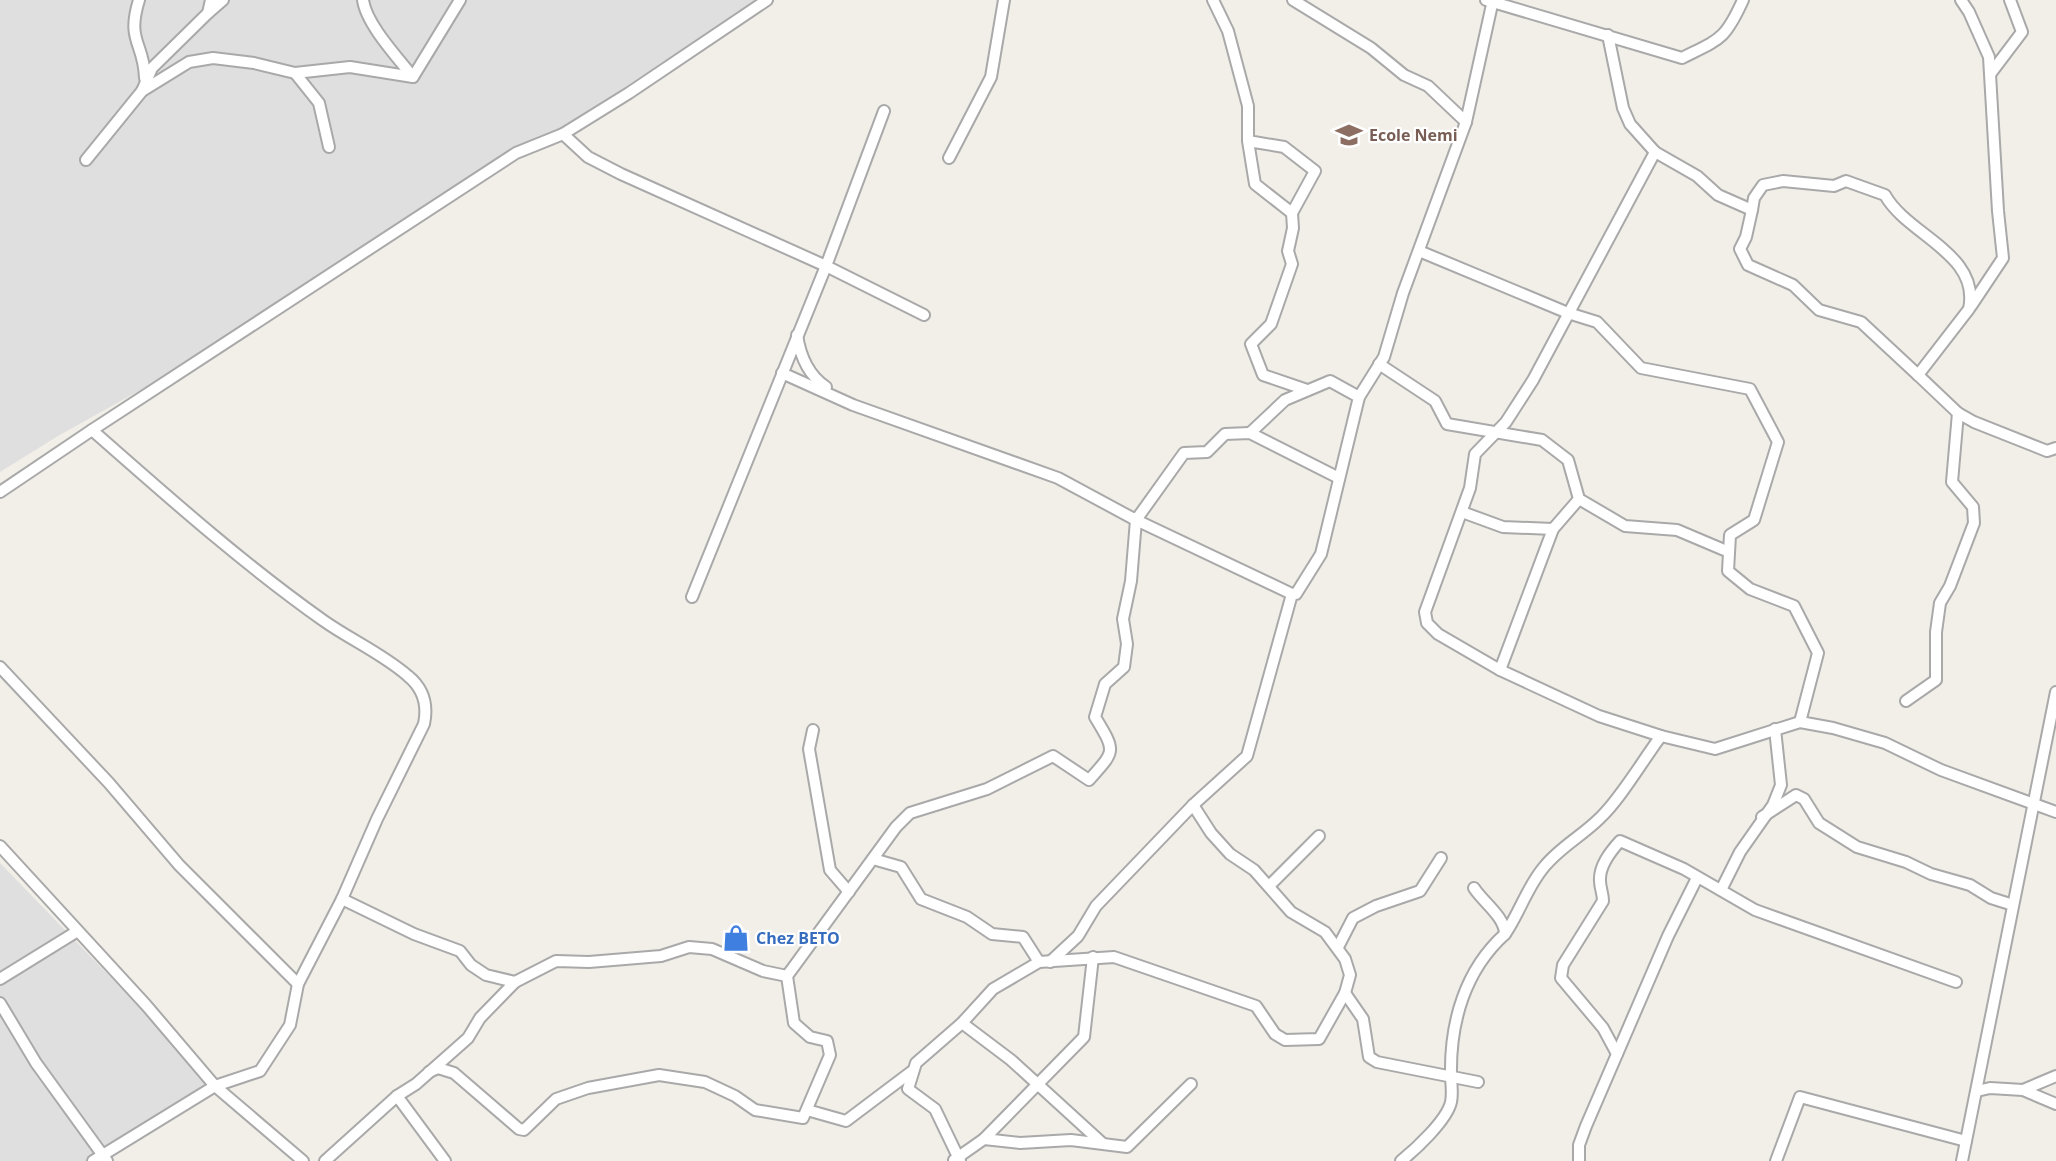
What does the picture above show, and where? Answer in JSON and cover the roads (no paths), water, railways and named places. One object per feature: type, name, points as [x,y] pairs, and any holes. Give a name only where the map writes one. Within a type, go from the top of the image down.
[{"type":"street","points":[[139,0],[134,17],[133,37],[145,66],[143,86]]},
{"type":"street","points":[[208,13],[211,0]]},
{"type":"street","points":[[86,160],[143,86],[152,68],[223,0]]},
{"type":"street","points":[[363,0],[364,8],[386,43],[413,77]]},
{"type":"street","points":[[413,77],[460,0]]},
{"type":"street","points":[[0,492],[516,153],[562,134],[766,0]]},
{"type":"street","points":[[949,158],[991,77],[1004,0]]},
{"type":"street","points":[[1213,0],[1228,31],[1248,106],[1248,141],[1256,184],[1292,213]]},
{"type":"street","points":[[1293,0],[1364,43],[1404,75],[1428,86],[1466,122]]},
{"type":"street","points":[[782,373],[853,405],[1058,478],[1136,520],[1296,594],[1321,554],[1359,397],[1379,364],[1466,122],[1491,0],[1682,58],[1730,30],[1743,0]]},
{"type":"street","points":[[1918,375],[1970,309],[2003,258],[1989,57],[1969,12],[1961,0]]},
{"type":"street","points":[[1991,73],[2022,32],[2010,0]]},
{"type":"street","points":[[1608,35],[1623,108],[1630,124],[1655,152],[1690,171],[1718,195],[1752,210]]},
{"type":"street","points":[[143,86],[189,62],[213,58],[254,63],[295,73],[350,67],[413,77]]},
{"type":"street","points":[[295,73],[319,103],[329,147]]},
{"type":"street","points":[[692,597],[826,266],[884,111]]},
{"type":"street","points":[[562,134],[588,157],[621,174],[826,266],[924,315]]},
{"type":"street","points":[[1248,141],[1284,147],[1315,171],[1292,213],[1293,228],[1288,251],[1292,264],[1271,324],[1251,344],[1263,375],[1307,390]]},
{"type":"street","points":[[1655,152],[1533,380],[1506,422],[1475,454],[1470,488],[1425,612],[1427,623],[1438,634],[1500,670],[1599,716],[1661,736],[1715,749],[1800,722],[1833,728],[1885,743],[1941,770],[2034,802],[2056,812]]},
{"type":"street","points":[[1970,309],[1972,297],[1969,281],[1964,273],[1948,252],[1893,208],[1885,195],[1846,181],[1834,186],[1783,181],[1763,185],[1754,198],[1746,237],[1740,249],[1748,265],[1793,285],[1819,310],[1861,322],[1958,412],[1982,426],[2034,447],[2047,451],[2056,448]]},
{"type":"street","points":[[1419,250],[1568,313],[1597,322],[1641,368],[1750,389],[1778,442],[1754,520],[1730,535],[1728,572],[1750,589],[1794,606],[1818,652],[1800,722]]},
{"type":"street","points":[[797,334],[801,356],[817,382],[853,405]]},
{"type":"street","points":[[1379,364],[1435,401],[1447,424],[1542,440],[1568,460],[1579,499],[1624,526],[1677,530],[1729,552]]},
{"type":"street","points":[[1250,433],[1285,400],[1330,381],[1359,397]]},
{"type":"street","points":[[1906,701],[1935,680],[1936,632],[1940,603],[1950,586],[1974,523],[1973,507],[1952,482],[1958,412]]},
{"type":"street","points":[[0,1003],[36,1063],[101,1159],[215,1086],[260,1071],[290,1025],[298,984],[342,899],[377,819],[424,724],[427,709],[423,693],[409,676],[324,621],[207,531],[92,430]]},
{"type":"street","points":[[429,1072],[438,1068],[454,1073],[519,1129],[524,1130],[556,1099],[588,1088],[659,1075],[705,1082],[755,1110],[803,1118],[830,1055],[828,1041],[810,1037],[794,1023],[788,976],[873,859],[910,813],[987,789],[1053,756],[1089,780],[1110,757],[1112,744],[1095,717],[1105,684],[1124,667],[1127,644],[1123,619],[1131,581],[1136,520],[1184,453],[1207,452],[1225,434],[1250,433],[1340,478]]},
{"type":"street","points":[[1500,670],[1553,530],[1579,499]]},
{"type":"street","points":[[1462,512],[1503,527],[1553,530]]},
{"type":"street","points":[[1093,957],[1084,1037],[984,1139],[957,1160],[935,1109],[908,1089],[916,1064],[962,1023],[993,989],[1044,962],[1078,936],[1096,906],[1193,806],[1247,756],[1292,594]]},
{"type":"street","points":[[0,667],[109,783],[179,865],[298,984]]},
{"type":"street","points":[[1962,1161],[2056,692]]},
{"type":"street","points":[[1721,890],[1740,852],[1762,817],[1773,805],[1781,785],[1775,729]]},
{"type":"street","points":[[813,730],[809,749],[830,870],[849,892]]},
{"type":"street","points":[[1401,1161],[1431,1133],[1451,1104],[1450,1076],[1458,1007],[1491,947],[1505,934],[1519,914],[1529,887],[1545,866],[1560,849],[1601,818],[1661,736]]},
{"type":"street","points":[[1762,817],[1796,795],[1804,799],[1819,823],[1857,847],[1906,862],[1931,874],[1970,885],[1991,898],[2013,905]]},
{"type":"street","points":[[1044,962],[1114,957],[1256,1006],[1275,1034],[1285,1040],[1320,1039],[1345,993],[1350,975],[1338,947],[1324,932],[1291,912],[1254,870],[1230,854],[1211,833],[1193,806]]},
{"type":"street","points":[[1269,886],[1319,836]]},
{"type":"street","points":[[1617,1054],[1603,1028],[1561,978],[1563,965],[1603,901],[1600,883],[1603,865],[1620,841],[1684,869],[1755,910],[1956,982]]},
{"type":"street","points":[[2,851],[146,1005],[215,1086],[303,1161]]},
{"type":"street","points":[[1338,947],[1353,918],[1376,906],[1420,891],[1441,858]]},
{"type":"street","points":[[873,859],[900,867],[921,899],[967,917],[992,934],[1023,937],[1044,962]]},
{"type":"street","points":[[1579,1161],[1582,1136],[1668,936],[1697,878]]},
{"type":"street","points":[[1474,888],[1500,919],[1505,928],[1505,934]]},
{"type":"street","points":[[342,899],[414,934],[460,951],[471,965],[486,975],[514,982]]},
{"type":"street","points":[[0,979],[76,932]]},
{"type":"street","points":[[325,1161],[397,1096],[468,1038],[480,1017],[514,982],[556,961],[589,962],[661,956],[689,946],[712,949],[763,971],[788,976]]},
{"type":"street","points":[[1345,993],[1363,1019],[1369,1057],[1386,1064],[1478,1082]]},
{"type":"street","points":[[962,1023],[1011,1060],[1102,1143]]},
{"type":"street","points":[[807,1110],[846,1121],[913,1071]]},
{"type":"street","points":[[2023,1090],[2056,1076]]},
{"type":"street","points":[[984,1139],[1020,1143],[1071,1140],[1127,1147],[1191,1084]]},
{"type":"street","points":[[1977,1091],[1990,1088],[2023,1090],[2056,1104]]},
{"type":"street","points":[[397,1096],[445,1161]]},
{"type":"street","points":[[1776,1161],[1800,1097],[1966,1140]]},
{"type":"place","name":"Ecole Nemi","points":[[1349,135]]},
{"type":"place","name":"Chez BETO","points":[[736,938]]}]
